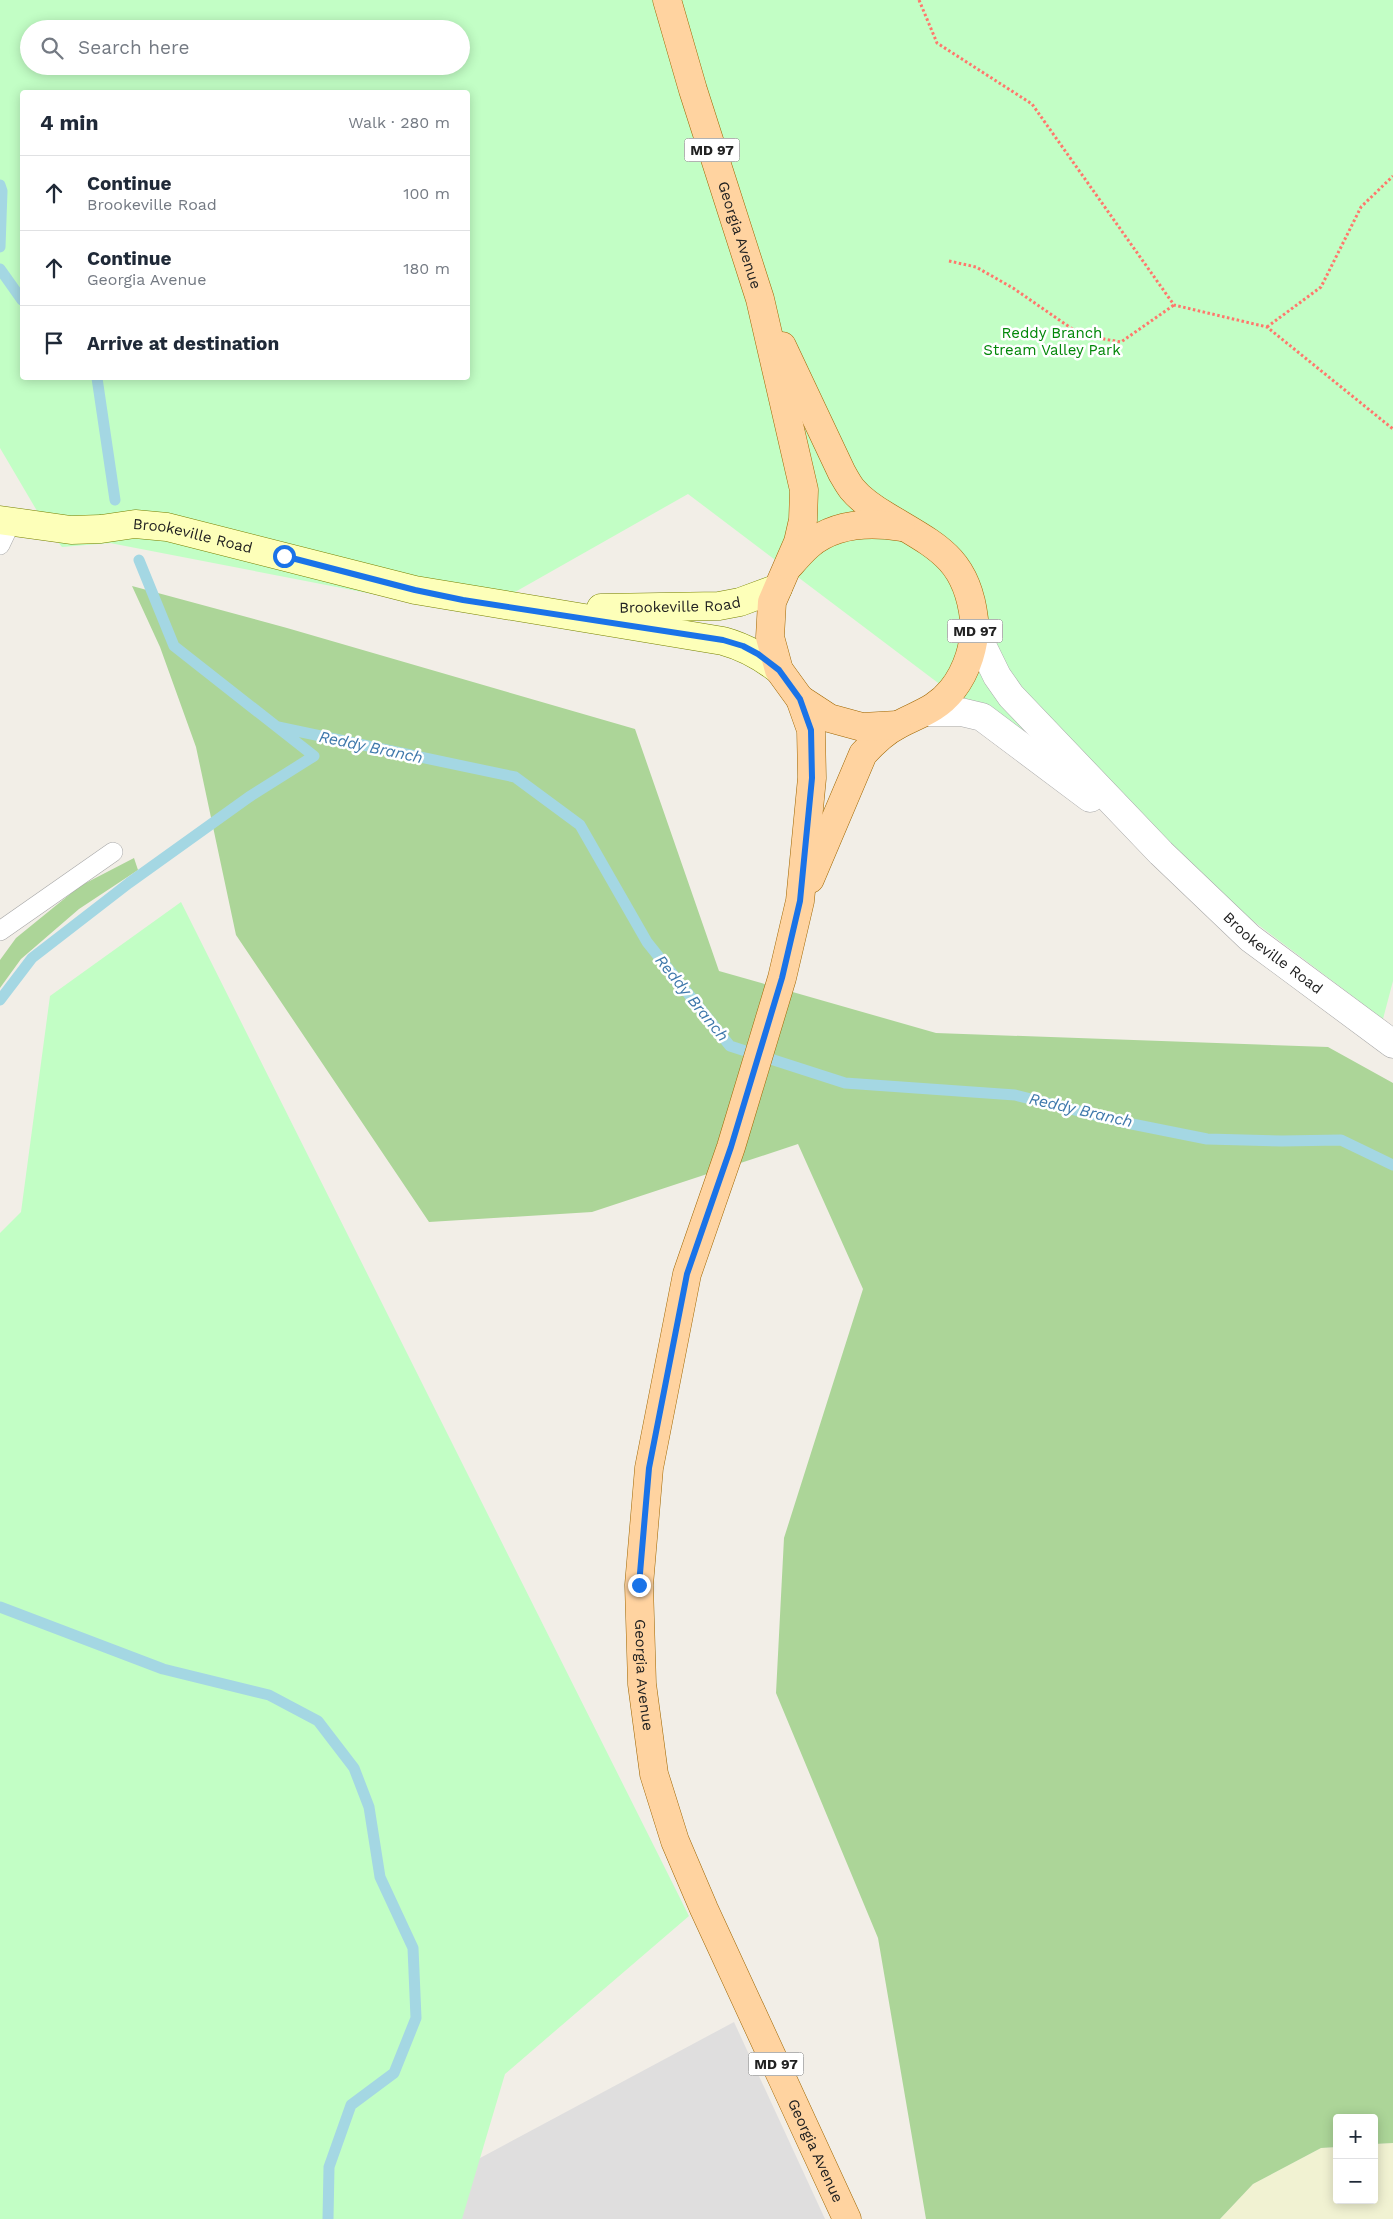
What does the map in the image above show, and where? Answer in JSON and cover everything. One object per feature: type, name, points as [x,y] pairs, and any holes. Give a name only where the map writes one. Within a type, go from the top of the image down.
[{"type":"main road","name":"Georgia Avenue","points":[[667,0],[693,90],[760,299],[804,490],[803,520],[798,542],[772,602],[770,637],[779,670],[800,699],[811,730],[812,778],[800,901],[782,978],[731,1147],[687,1274],[649,1468],[639,1585],[642,1684],[654,1774],[676,1841],[704,1909],[848,2219]]},
{"type":"main road","name":"Georgia Avenue","points":[[760,299],[842,473],[852,490],[876,510],[936,545],[958,568],[972,598],[975,631],[968,662],[952,690],[927,712],[897,725],[875,740],[863,754],[800,901]]},
{"type":"main road","name":"Georgia Avenue","points":[[782,579],[809,544],[840,528],[875,523],[907,529]]},
{"type":"main road","name":"Brookeville Road","points":[[4,529],[101,529],[136,524],[167,527],[415,590],[520,609],[723,640],[743,646],[758,654],[779,670]]},
{"type":"main road","name":"Brookeville Road","points":[[520,609],[719,606],[740,602],[782,579]]},
{"type":"main road","name":"Georgia Avenue","points":[[800,699],[828,718],[862,727],[897,725]]},
{"type":"street","name":"Brookeville Road","points":[[975,631],[998,676],[1011,696],[1161,852],[1250,938],[1393,1044]]},
{"type":"street","name":"Brookeville Road","points":[[927,712],[976,714],[990,721],[1161,852]]},
{"type":"lane","points":[[0,931],[113,852]]},
{"type":"path","points":[[919,0],[936,43],[1032,104],[1174,305],[1267,327],[1393,429]]},
{"type":"path","points":[[1267,327],[1321,287],[1361,207],[1393,176]]},
{"type":"path","points":[[949,261],[976,267],[1012,288],[1081,335],[1121,342],[1174,305]]},
{"type":"shaded area","points":[[734,2022],[825,2219],[391,2219],[394,2204]]},
{"type":"green space","name":"Reddy Branch Stream Valley Park","points":[[0,0],[1393,0],[1393,981],[1383,1019],[688,494],[476,614],[110,543],[62,547],[50,533],[0,448]]},
{"type":"green space","points":[[132,586],[287,628],[635,729],[719,971],[936,1033],[1328,1047],[1393,1083],[1393,2143],[1378,2144],[1378,2114],[1333,2114],[1333,2147],[1321,2148],[1253,2184],[1220,2219],[926,2219],[878,1938],[776,1693],[784,1538],[863,1289],[798,1144],[592,1212],[429,1222],[236,935],[196,747],[160,647]]},
{"type":"green space","points":[[134,858],[138,870],[79,909],[21,959],[0,988],[0,960],[16,938],[80,886]]},
{"type":"green space","points":[[181,902],[689,1916],[505,2074],[462,2219],[0,2219],[0,1233],[21,1212],[50,996]]},
{"type":"green space","points":[[1393,2143],[1393,2219],[1220,2219],[1253,2184],[1321,2148],[1333,2147],[1333,2204],[1378,2204],[1378,2144]]},
{"type":"waterway","points":[[0,185],[2,191],[0,247]]},
{"type":"waterway","points":[[0,269],[20,297]]},
{"type":"waterway","points":[[97,380],[115,500]]},
{"type":"waterway","points":[[0,1000],[32,958],[129,883],[249,797],[314,756],[174,646],[139,560]]},
{"type":"waterway","name":"Reddy Branch","points":[[278,727],[515,777],[580,825],[647,942],[730,1046],[845,1083],[1015,1095],[1127,1123],[1207,1139],[1341,1140],[1393,1165]]},
{"type":"waterway","points":[[0,1607],[163,1669],[269,1695],[318,1721],[354,1768],[369,1807],[380,1877],[413,1948],[416,2018],[394,2073],[351,2105],[329,2167],[328,2219]]},
{"type":"route","points":[[284,556],[415,590],[463,600],[723,640],[743,646],[758,654],[779,670],[800,699],[811,730],[812,778],[800,901],[782,978],[731,1147],[687,1274],[649,1468],[639,1585]]}]
